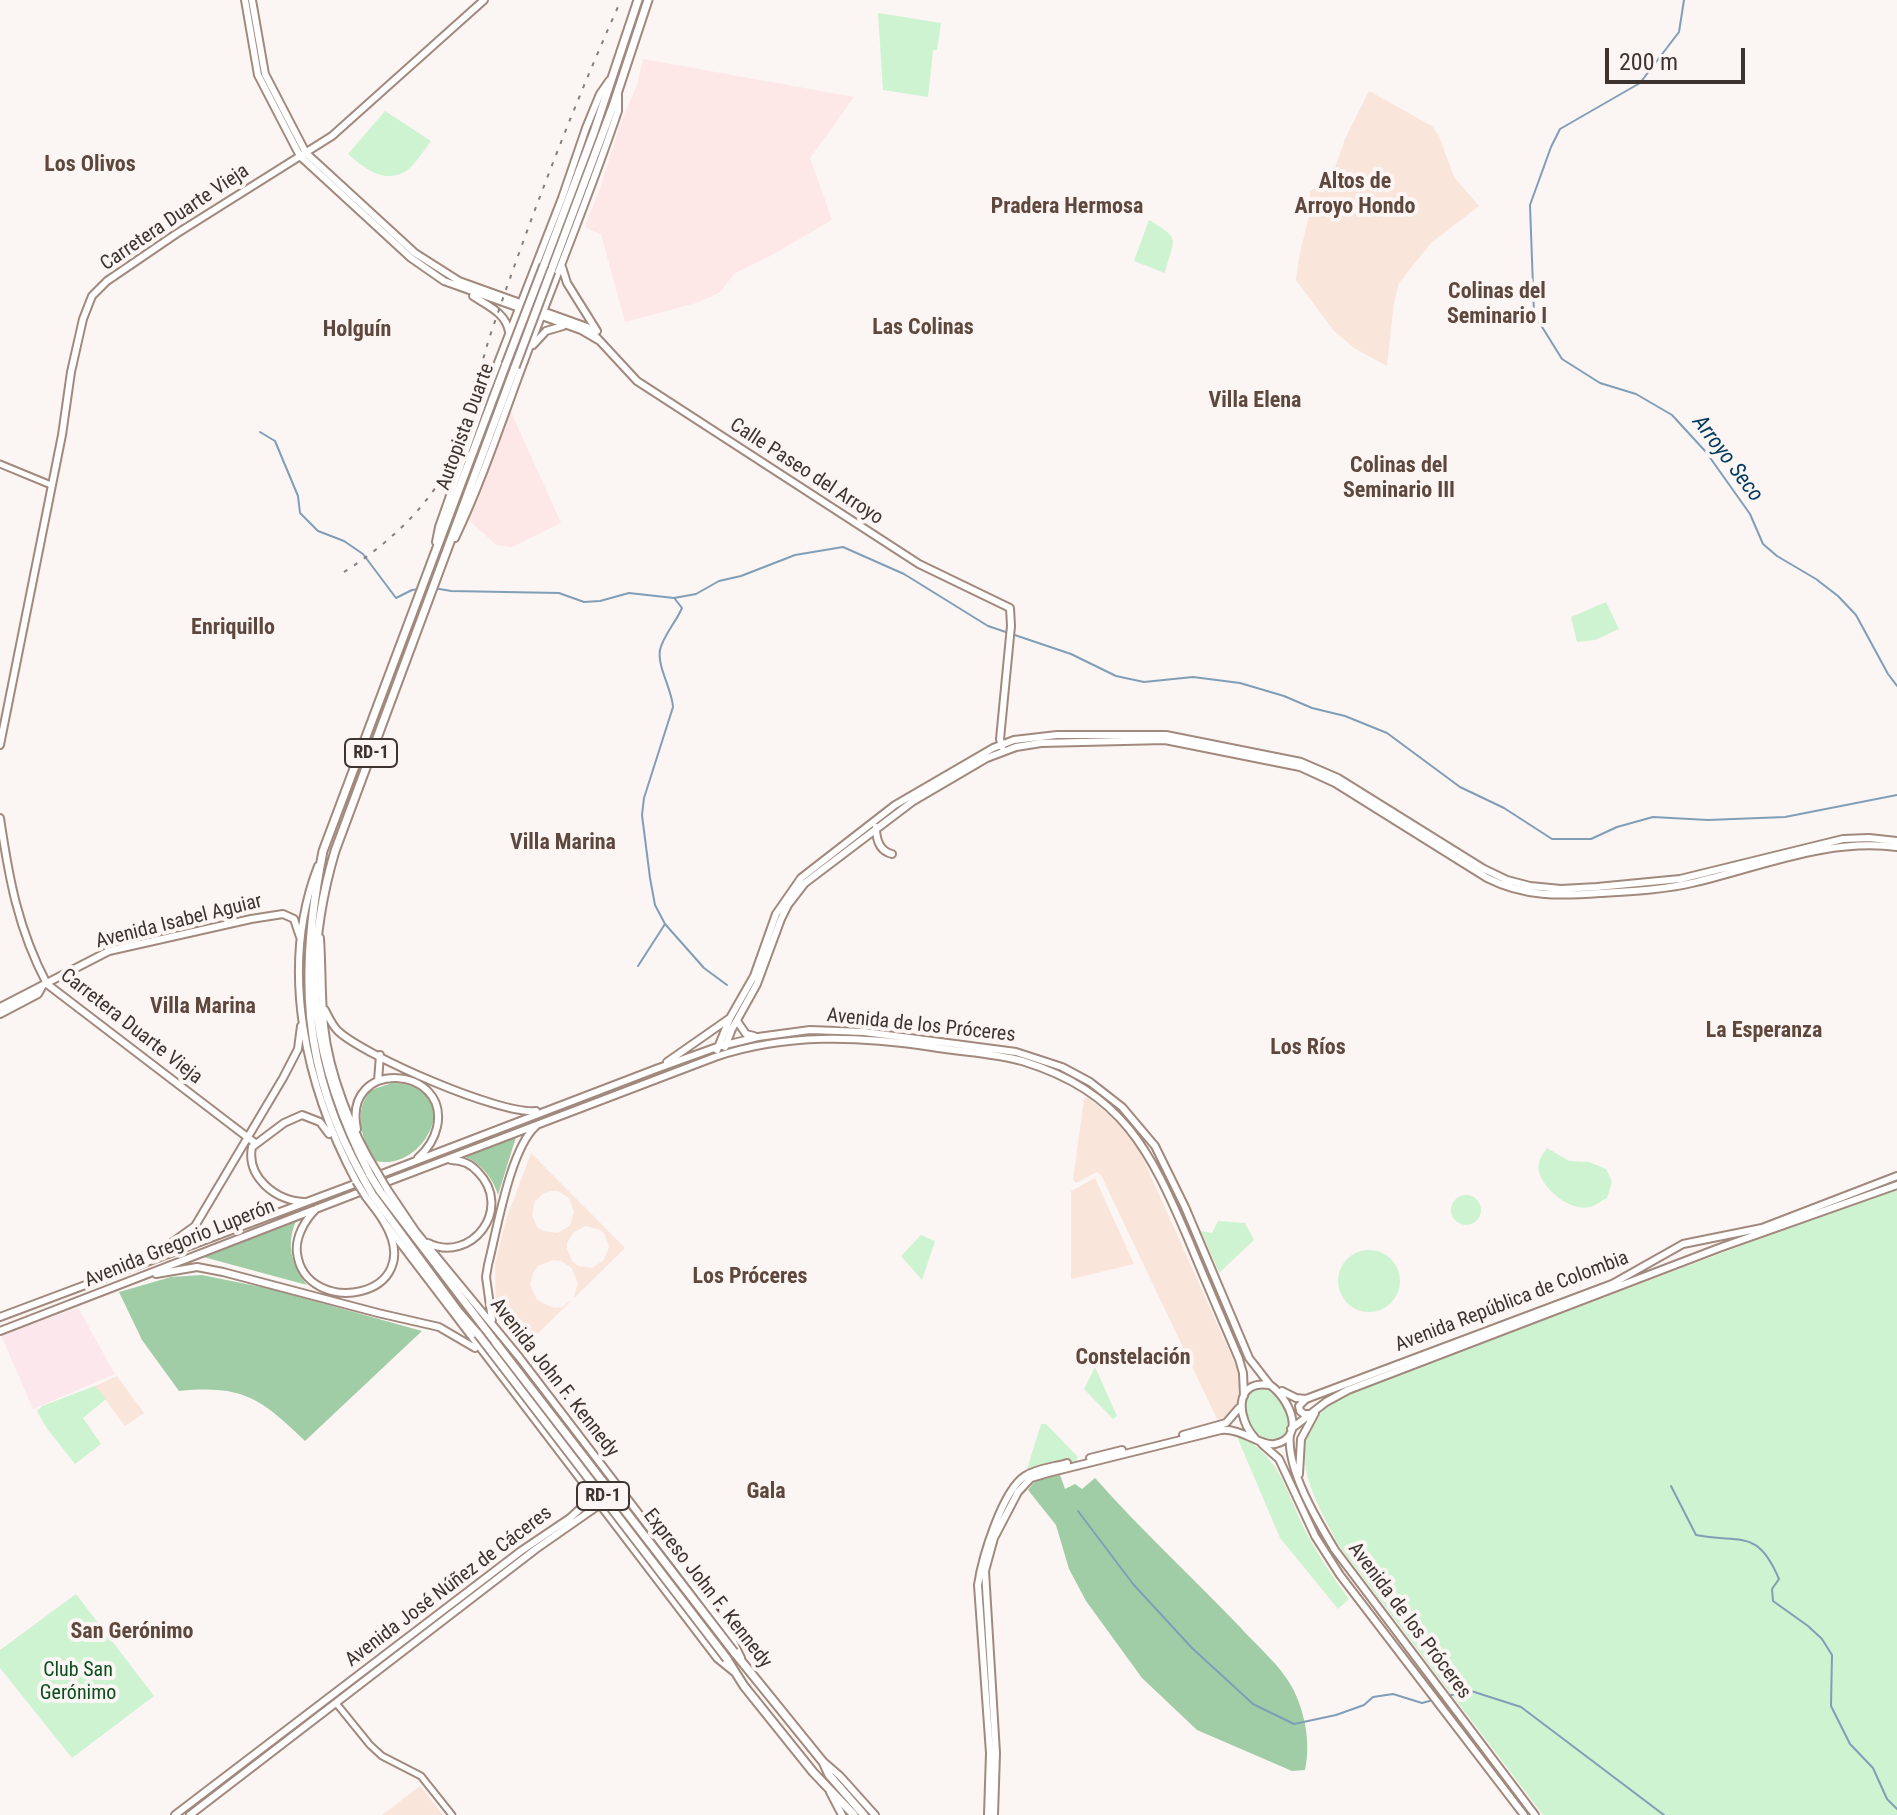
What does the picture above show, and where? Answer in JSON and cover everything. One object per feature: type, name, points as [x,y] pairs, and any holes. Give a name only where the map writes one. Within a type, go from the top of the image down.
[{"type":"highway","name":"Autopista Duarte","points":[[447,553],[638,0]]},
{"type":"highway","name":"Autopista Duarte","points":[[432,561],[551,271],[648,0]]},
{"type":"highway","name":"RD-1","points":[[375,1192],[365,1178],[328,1086],[312,1032],[307,959],[312,908],[323,851],[419,592],[447,553]]},
{"type":"highway","name":"RD-1","points":[[328,1086],[315,1004],[314,968],[319,919],[335,851],[431,590],[432,561]]},
{"type":"highway","points":[[328,1086],[348,1115]]},
{"type":"highway","name":"Expreso John F. Kennedy","points":[[375,1192],[458,1311],[727,1659],[733,1671],[830,1792],[857,1813]]},
{"type":"highway","name":"Expreso John F. Kennedy","points":[[375,1192],[823,1762],[857,1813]]},
{"type":"main road","points":[[245,0],[258,75],[303,155],[411,258],[501,315],[509,335]]},
{"type":"main road","points":[[252,0],[265,74],[303,155],[415,253],[440,271],[520,306]]},
{"type":"main road","name":"Carretera Duarte Vieja","points":[[0,745],[83,319],[92,296],[107,281],[176,234],[303,155],[354,118],[484,0]]},
{"type":"main road","name":"Autopista Duarte","points":[[432,561],[439,527],[524,294],[586,128],[600,94],[610,80]]},
{"type":"main road","name":"Autopista Duarte","points":[[447,553],[471,503],[562,266],[618,111],[619,88]]},
{"type":"main road","points":[[562,266],[567,283],[601,341]]},
{"type":"main road","points":[[459,288],[587,327],[601,341]]},
{"type":"main road","points":[[543,314],[601,341]]},
{"type":"main road","points":[[526,354],[546,331],[566,325]]},
{"type":"main road","name":"Calle Paseo del Arroyo","points":[[601,341],[637,381],[770,470],[919,564],[1010,608],[1002,747]]},
{"type":"main road","points":[[756,977],[776,914],[801,878],[895,805],[1002,747],[1040,736],[1152,734],[1195,738],[1301,762],[1338,778],[1484,869],[1507,880],[1546,889],[1680,879],[1843,839],[1897,841]]},
{"type":"main road","points":[[719,1056],[717,1047],[756,977],[796,893],[822,868],[876,827],[931,789],[1002,747],[1165,740],[1300,767],[1335,783],[1487,878],[1510,889],[1537,895],[1666,888],[1832,847],[1868,844],[1897,847]]},
{"type":"main road","name":"Carretera Duarte Vieja","points":[[0,818],[21,927],[44,986],[255,1143]]},
{"type":"main road","points":[[876,827],[876,838],[881,847],[892,854]]},
{"type":"main road","points":[[144,1262],[195,1226],[298,1049],[301,940],[312,880],[323,851]]},
{"type":"main road","name":"Avenida Isabel Aguiar","points":[[0,1007],[109,951],[251,919],[283,914],[294,919],[301,940]]},
{"type":"main road","points":[[319,919],[324,1029],[342,1097],[360,1141]]},
{"type":"main road","name":"Avenida Isabel Aguiar","points":[[0,1014],[38,994],[44,986]]},
{"type":"main road","points":[[323,1006],[340,1033],[396,1064],[485,1103],[527,1112],[551,1109]]},
{"type":"main road","points":[[301,1014],[315,1083],[335,1142]]},
{"type":"main road","points":[[733,1020],[746,1034],[758,1037]]},
{"type":"main road","points":[[719,1056],[733,1020]]},
{"type":"main road","points":[[656,1069],[693,1046],[715,1027],[733,1020]]},
{"type":"main road","name":"Avenida de los Próceres","points":[[365,1178],[717,1047],[758,1037],[823,1030],[924,1039],[1016,1052],[1048,1061],[1085,1078],[1122,1107],[1162,1157],[1239,1337],[1256,1370],[1272,1386]]},
{"type":"main road","name":"Avenida de los Próceres","points":[[375,1192],[539,1123],[719,1056],[768,1044],[802,1039],[876,1039],[1019,1060],[1083,1087],[1121,1119],[1155,1165],[1233,1346],[1244,1379],[1243,1398]]},
{"type":"main road","points":[[378,1081],[380,1055]]},
{"type":"main road","points":[[394,1078],[396,1064]]},
{"type":"main road","points":[[365,1178],[355,1105],[364,1091],[378,1081],[394,1078],[419,1084],[436,1104],[438,1122],[433,1138],[416,1161]]},
{"type":"main road","points":[[308,1202],[287,1200],[264,1184],[250,1154],[255,1143],[302,1115],[320,1122],[375,1192],[393,1254],[388,1277],[372,1289],[331,1291],[308,1278],[300,1265],[297,1250],[303,1227],[319,1207]]},
{"type":"main road","points":[[493,1324],[486,1277],[520,1147],[539,1123]]},
{"type":"main road","points":[[420,1237],[435,1246],[455,1247],[473,1239],[492,1211],[492,1196],[481,1174],[454,1159],[440,1163]]},
{"type":"main road","name":"Avenida República de Colombia","points":[[1306,1399],[1612,1284],[1689,1243],[1762,1228],[1897,1176]]},
{"type":"main road","name":"Avenida Gregorio Luperón","points":[[0,1317],[365,1178]]},
{"type":"main road","name":"Avenida República de Colombia","points":[[1291,1430],[1348,1390],[1697,1257],[1897,1185]]},
{"type":"main road","name":"Avenida Gregorio Luperón","points":[[0,1331],[319,1207],[375,1192]]},
{"type":"main road","name":"Avenida John F. Kennedy","points":[[375,1192],[420,1237],[493,1324],[728,1631],[746,1667]]},
{"type":"main road","points":[[488,1221],[498,1225]]},
{"type":"main road","name":"Avenida John F. Kennedy","points":[[385,1223],[717,1658],[733,1671]]},
{"type":"main road","points":[[1689,1243],[1687,1254],[1697,1257]]},
{"type":"main road","points":[[1670,1251],[1677,1253],[1678,1259],[1671,1269]]},
{"type":"main road","points":[[118,1285],[181,1268],[197,1267],[223,1272],[439,1327],[466,1341],[486,1357]]},
{"type":"main road","points":[[1244,1379],[1253,1377],[1256,1370]]},
{"type":"main road","points":[[991,1815],[996,1753],[985,1571],[994,1538],[1020,1484],[1033,1472],[1226,1423],[1255,1386],[1272,1386],[1296,1398],[1306,1399]]},
{"type":"main road","points":[[1020,1484],[1038,1475],[1216,1431],[1229,1429],[1275,1444],[1291,1430],[1290,1408],[1284,1396],[1272,1386]]},
{"type":"main road","points":[[1243,1398],[1242,1419],[1258,1440]]},
{"type":"main road","points":[[1306,1399],[1299,1406],[1300,1411],[1311,1414]]},
{"type":"main road","points":[[1299,1478],[1301,1439],[1318,1409]]},
{"type":"main road","name":"Avenida de los Próceres","points":[[1291,1430],[1291,1458],[1314,1513],[1335,1550],[1535,1815]]},
{"type":"main road","name":"Avenida de los Próceres","points":[[1258,1440],[1278,1457],[1315,1536],[1340,1575],[1524,1815]]},
{"type":"main road","points":[[1278,1457],[1277,1450],[1281,1449],[1291,1458]]},
{"type":"main road","points":[[577,1477],[590,1485],[597,1484],[603,1476],[599,1462]]},
{"type":"main road","name":"Avenida José Núñez de Cáceres","points":[[175,1815],[613,1480]]},
{"type":"main road","name":"Avenida José Núñez de Cáceres","points":[[190,1815],[536,1549],[599,1505],[612,1492],[613,1480]]},
{"type":"main road","points":[[614,1524],[608,1512],[612,1502],[622,1500],[633,1507]]},
{"type":"main road","name":"RD-1","points":[[823,1762],[875,1815]]},
{"type":"main road","name":"RD-1","points":[[830,1792],[842,1815]]},
{"type":"street","points":[[0,464],[51,485]]},
{"type":"street","points":[[336,1703],[375,1751],[421,1776],[452,1815]]},
{"type":"shaded area","points":[[643,59],[854,97],[810,158],[832,220],[735,273],[719,293],[696,303],[625,322],[601,234],[586,228],[586,223],[637,85]]},
{"type":"shaded area","points":[[1369,91],[1432,126],[1439,136],[1454,177],[1479,206],[1431,243],[1399,283],[1387,366],[1354,348],[1334,331],[1296,280],[1310,212],[1310,192],[1334,170],[1345,139]]},
{"type":"shaded area","points":[[510,410],[561,523],[512,547],[496,545],[467,518]]},
{"type":"shaded area","points":[[1087,1097],[1114,1119],[1140,1152],[1236,1366],[1238,1399],[1226,1420],[1217,1419],[1101,1175],[1097,1172],[1076,1183],[1073,1180],[1084,1099]]},
{"type":"shaded area","points":[[531,1153],[625,1248],[573,1299],[521,1350],[496,1314],[495,1264],[506,1220]],"holes":[[[551,1191],[558,1191],[569,1198],[574,1212],[570,1226],[557,1233],[537,1227],[532,1215],[535,1201]],[[586,1226],[604,1233],[609,1247],[604,1260],[592,1268],[578,1266],[572,1261],[567,1243],[574,1232]],[[553,1260],[572,1268],[578,1284],[573,1299],[562,1307],[554,1308],[537,1300],[530,1285],[538,1266]]]},
{"type":"shaded area","points":[[1095,1178],[1134,1264],[1071,1279],[1071,1191]]},
{"type":"shaded area","points":[[78,1308],[115,1374],[33,1409],[1,1335]]},
{"type":"shaded area","points":[[117,1376],[144,1413],[125,1426],[95,1386]]},
{"type":"shaded area","points":[[420,1786],[443,1815],[382,1815]]},
{"type":"green space","points":[[878,13],[941,23],[937,50],[933,50],[928,97],[883,90]]},
{"type":"green space","points":[[385,111],[431,141],[416,161],[398,175],[374,173],[348,154]]},
{"type":"green space","points":[[1149,220],[1173,240],[1165,273],[1134,261]]},
{"type":"green space","points":[[1606,602],[1619,629],[1595,640],[1577,642],[1571,617]]},
{"type":"green space","points":[[392,1083],[415,1087],[429,1097],[434,1111],[432,1127],[423,1142],[410,1154],[394,1161],[375,1161],[363,1134],[362,1107],[371,1090]]},
{"type":"green space","points":[[517,1134],[498,1195],[485,1171],[463,1156]]},
{"type":"green space","points":[[1547,1148],[1569,1161],[1589,1162],[1606,1169],[1612,1182],[1607,1198],[1583,1208],[1559,1198],[1546,1186],[1539,1172],[1540,1159]]},
{"type":"green space","points":[[1897,1187],[1897,1815],[1543,1815],[1339,1546],[1309,1481],[1305,1461],[1306,1441],[1313,1423],[1328,1406],[1353,1392]]},
{"type":"green space","points":[[1466,1195],[1472,1196],[1480,1204],[1480,1216],[1472,1224],[1466,1225],[1460,1224],[1452,1216],[1451,1210],[1452,1204],[1460,1196]]},
{"type":"green space","points":[[297,1218],[291,1245],[293,1261],[307,1285],[196,1255]]},
{"type":"green space","points":[[1218,1221],[1245,1223],[1254,1240],[1219,1273],[1201,1231],[1212,1233]]},
{"type":"green space","points":[[921,1235],[935,1241],[922,1280],[901,1256]]},
{"type":"green space","points":[[1369,1250],[1381,1252],[1391,1259],[1398,1269],[1398,1293],[1391,1303],[1381,1310],[1369,1312],[1357,1310],[1347,1303],[1340,1293],[1338,1281],[1340,1269],[1347,1259],[1357,1252]]},
{"type":"green space","points":[[202,1275],[271,1289],[422,1331],[305,1441],[275,1414],[249,1398],[219,1390],[179,1391],[142,1340],[119,1292],[171,1277]]},
{"type":"green space","points":[[1095,1367],[1117,1416],[1113,1419],[1084,1389]]},
{"type":"green space","points":[[95,1386],[106,1399],[83,1418],[101,1444],[75,1464],[37,1411],[42,1406]]},
{"type":"green space","points":[[1266,1387],[1283,1401],[1289,1421],[1285,1436],[1272,1443],[1252,1433],[1244,1408],[1250,1393]]},
{"type":"green space","points":[[1041,1424],[1046,1424],[1078,1457],[1076,1461],[1031,1472],[1027,1469]]},
{"type":"green space","points":[[1240,1437],[1254,1445],[1275,1467],[1308,1536],[1349,1599],[1338,1609],[1280,1538],[1238,1439]]},
{"type":"green space","points":[[1060,1475],[1065,1489],[1075,1484],[1082,1489],[1095,1478],[1281,1671],[1297,1696],[1303,1717],[1307,1739],[1305,1770],[1292,1771],[1197,1730],[1142,1678],[1086,1601],[1069,1569],[1056,1525],[1028,1490],[1036,1480]]},
{"type":"green space","name":"Club San Gerónimo","points":[[76,1594],[154,1696],[72,1758],[0,1668],[0,1650]]},
{"type":"waterway","name":"Arroyo Seco","points":[[1684,0],[1679,32],[1640,83],[1560,129],[1551,147],[1530,205],[1534,314],[1562,359],[1600,383],[1636,394],[1672,415],[1706,452],[1750,514],[1763,544],[1816,579],[1856,615],[1897,686]]},
{"type":"waterway","points":[[260,432],[275,441],[298,496],[300,513],[318,531],[344,541],[363,554],[396,598],[420,589]]},
{"type":"waterway","points":[[434,588],[559,593],[584,602],[629,593],[674,598],[696,594],[719,581],[795,555],[843,547],[904,574],[988,626],[1071,654],[1116,676],[1144,682],[1193,677],[1240,683],[1345,716],[1387,733],[1460,787],[1504,808],[1552,839],[1591,839],[1617,827],[1653,817],[1708,820],[1785,817],[1897,795]]},
{"type":"waterway","points":[[675,599],[682,608],[660,650],[673,707],[644,798],[642,815],[650,878],[655,905],[665,924],[704,968],[727,985]]},
{"type":"waterway","points":[[638,966],[665,924]]},
{"type":"waterway","points":[[1671,1486],[1696,1535],[1746,1541],[1763,1551],[1779,1579],[1772,1589],[1773,1601],[1808,1626],[1822,1639],[1832,1655],[1831,1706],[1850,1744],[1873,1768],[1887,1799],[1897,1809]]},
{"type":"waterway","points":[[1078,1511],[1133,1584],[1192,1648],[1253,1704],[1294,1724],[1336,1715],[1364,1705],[1373,1697],[1393,1694],[1422,1703],[1433,1700]]},
{"type":"waterway","points":[[1439,1699],[1468,1690],[1521,1707],[1664,1815]]},
{"type":"railway","points":[[344,572],[388,540],[414,515],[446,471],[467,418],[487,345],[522,244],[569,121],[621,0]]},
{"type":"district","name":"Los Olivos","points":[[90,165]]},
{"type":"district","name":"Altos de Arroyo Hondo","points":[[1355,194]]},
{"type":"district","name":"Pradera Hermosa","points":[[1067,207]]},
{"type":"district","name":"Colinas del Seminario I","points":[[1497,304]]},
{"type":"district","name":"Las Colinas","points":[[923,328]]},
{"type":"district","name":"Holguín","points":[[357,330]]},
{"type":"district","name":"Villa Elena","points":[[1255,401]]},
{"type":"district","name":"Colinas del Seminario III","points":[[1399,478]]},
{"type":"district","name":"Enriquillo","points":[[233,628]]},
{"type":"district","name":"Villa Marina","points":[[563,843]]},
{"type":"district","name":"Villa Marina","points":[[203,1007]]},
{"type":"district","name":"La Esperanza","points":[[1764,1031]]},
{"type":"district","name":"Los Ríos","points":[[1308,1048]]},
{"type":"district","name":"Los Próceres","points":[[750,1277]]},
{"type":"district","name":"Constelación","points":[[1133,1358]]},
{"type":"district","name":"Gala","points":[[766,1492]]},
{"type":"district","name":"San Gerónimo","points":[[132,1632]]}]
